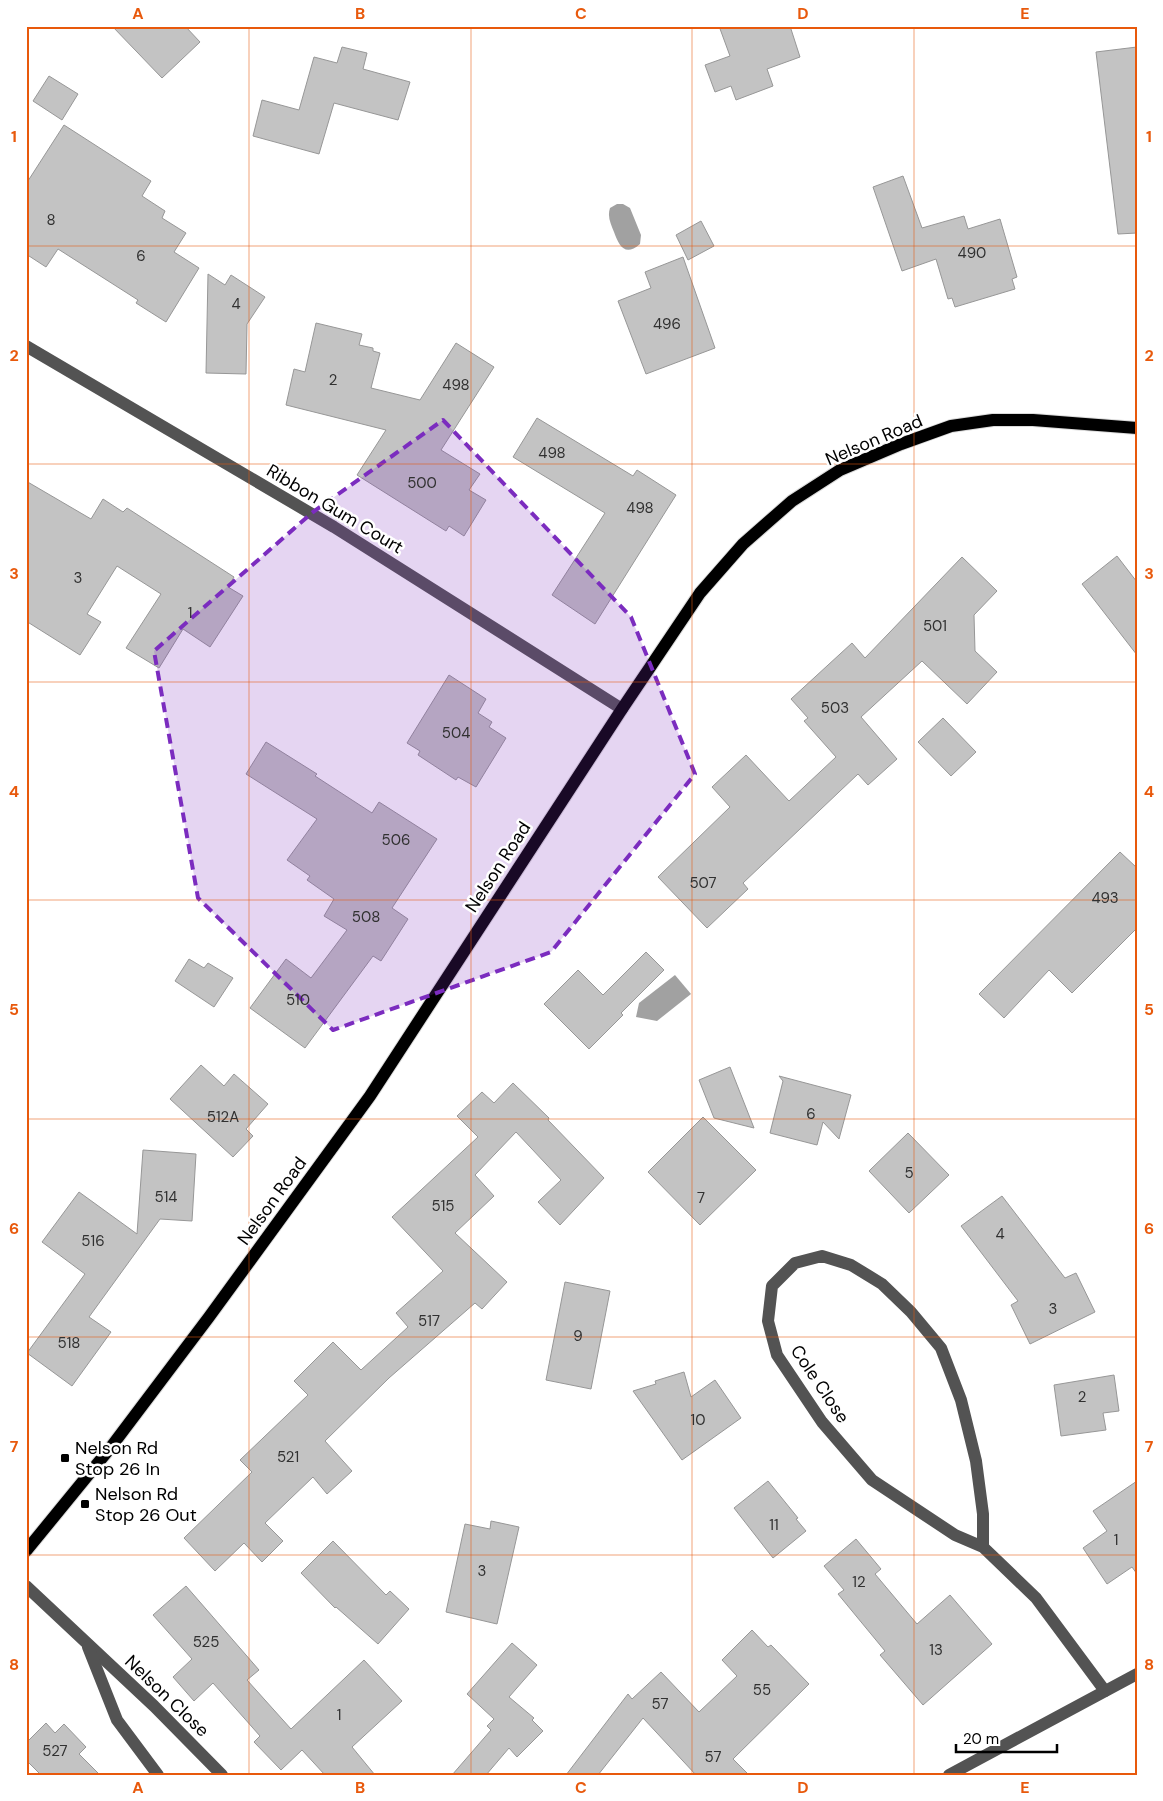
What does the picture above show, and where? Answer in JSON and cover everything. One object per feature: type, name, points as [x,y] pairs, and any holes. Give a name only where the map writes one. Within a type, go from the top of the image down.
[{"type":"main road","name":"Nelson Road","points":[[26,1551],[122,1432],[209,1317],[370,1096],[622,709],[700,594],[743,544],[792,501],[840,470],[901,444],[952,426],[993,420],[1033,420],[1137,428]]},
{"type":"street","name":"Ribbon Gum Court","points":[[26,346],[334,527],[622,709]]},
{"type":"street","name":"Cole Close","points":[[983,1547],[983,1514],[976,1461],[961,1400],[941,1348],[911,1312],[882,1284],[851,1265],[822,1256],[795,1263],[772,1286],[768,1321],[777,1355],[800,1392],[822,1422],[872,1480],[955,1535],[983,1547],[1036,1598],[1105,1691]]},
{"type":"street","name":"Nelson Close","points":[[26,1586],[154,1706],[222,1775]]},
{"type":"street","name":"Nelson Close","points":[[86,1642],[116,1720],[158,1775]]},
{"type":"street","points":[[949,1775],[1137,1674]]},
{"type":"highlighted area","points":[[443,420],[631,617],[695,774],[551,952],[333,1030],[198,898],[154,651],[313,512]]},
{"type":"shaded area","points":[[617,204],[623,204],[630,208],[641,235],[640,244],[630,250],[626,250],[620,245],[610,220],[610,208]]},
{"type":"shaded area","points":[[675,975],[691,994],[657,1021],[636,1017],[639,1003]]},
{"type":"building","points":[[112,26],[185,26],[200,42],[162,78]]},
{"type":"building","points":[[719,26],[790,26],[800,57],[767,69],[773,86],[736,100],[731,86],[715,92],[705,65],[730,56]]},
{"type":"building","points":[[342,47],[367,53],[363,69],[410,82],[398,120],[334,103],[319,154],[253,136],[262,100],[299,110],[314,57],[337,63]]},
{"type":"building","points":[[1137,47],[1137,233],[1118,234],[1096,52]]},
{"type":"building","points":[[49,76],[78,94],[62,120],[33,101]]},
{"type":"building","points":[[64,125],[151,181],[142,196],[165,211],[162,218],[186,233],[174,252],[199,268],[166,322],[136,303],[138,300],[58,249],[46,267],[26,254],[26,184]]},
{"type":"building","points":[[903,176],[922,228],[964,216],[968,229],[1000,219],[1017,277],[1012,279],[1015,289],[955,307],[952,298],[948,299],[936,259],[902,271],[873,187]]},
{"type":"building","points":[[701,221],[714,246],[688,260],[676,235]]},
{"type":"building","points":[[683,257],[715,348],[646,374],[618,301],[651,288],[645,272]]},
{"type":"building","points":[[208,274],[225,285],[231,275],[265,297],[247,324],[246,374],[206,373]]},
{"type":"building","points":[[316,323],[362,334],[359,345],[373,348],[373,351],[380,353],[371,388],[420,400],[456,343],[494,367],[441,450],[480,474],[469,490],[486,500],[464,536],[449,526],[446,531],[357,475],[386,430],[286,405],[294,369],[305,372]]},
{"type":"building","points":[[537,418],[633,476],[637,470],[676,495],[595,624],[552,595],[605,513],[513,457]]},
{"type":"building","points":[[26,481],[91,519],[103,499],[123,512],[127,508],[234,577],[228,587],[243,596],[210,647],[183,629],[159,668],[126,648],[161,594],[117,566],[87,614],[101,622],[80,655],[26,621]]},
{"type":"building","points":[[1117,556],[1137,582],[1137,655],[1082,584]]},
{"type":"building","points":[[962,557],[997,591],[974,615],[975,651],[997,672],[967,704],[922,661],[861,717],[897,759],[868,785],[858,774],[743,883],[748,889],[707,928],[658,877],[730,807],[712,787],[746,755],[789,801],[836,757],[804,721],[808,718],[791,699],[852,643],[865,658]]},
{"type":"building","points":[[449,675],[486,699],[478,713],[492,722],[489,727],[506,738],[476,787],[458,777],[456,780],[418,755],[420,751],[407,743]]},
{"type":"building","points":[[943,718],[976,752],[951,776],[918,742]]},
{"type":"building","points":[[266,742],[317,774],[315,776],[372,813],[379,802],[437,839],[392,908],[408,919],[381,961],[373,956],[305,1048],[250,1008],[286,959],[311,978],[347,930],[324,916],[334,899],[307,880],[310,876],[287,860],[317,819],[246,774]]},
{"type":"building","points":[[1120,852],[1137,868],[1137,928],[1072,993],[1049,970],[1004,1018],[979,994]]},
{"type":"building","points":[[646,952],[664,970],[621,1013],[623,1015],[589,1049],[544,1004],[578,970],[603,995]]},
{"type":"building","points":[[189,959],[204,968],[208,963],[233,978],[214,1007],[175,981]]},
{"type":"building","points":[[201,1065],[224,1086],[234,1074],[268,1104],[246,1129],[253,1136],[233,1157],[170,1099]]},
{"type":"building","points":[[730,1067],[754,1128],[714,1118],[699,1080]]},
{"type":"building","points":[[779,1076],[851,1095],[839,1139],[823,1122],[817,1145],[770,1133],[783,1081]]},
{"type":"building","points":[[513,1083],[549,1118],[548,1120],[604,1178],[560,1225],[538,1202],[561,1180],[516,1132],[475,1175],[494,1196],[455,1233],[507,1282],[482,1309],[475,1303],[389,1378],[325,1441],[352,1471],[327,1494],[313,1477],[265,1523],[283,1541],[262,1562],[244,1543],[215,1571],[184,1538],[252,1472],[240,1460],[308,1395],[294,1381],[333,1342],[361,1370],[408,1327],[396,1313],[443,1271],[392,1217],[478,1137],[457,1116],[482,1092],[494,1103]]},
{"type":"building","points":[[703,1117],[756,1170],[700,1225],[648,1172]]},
{"type":"building","points":[[908,1133],[949,1175],[909,1213],[869,1171]]},
{"type":"building","points":[[143,1150],[196,1154],[192,1221],[160,1219],[89,1317],[111,1332],[72,1386],[27,1353],[85,1274],[42,1242],[79,1192],[137,1234]]},
{"type":"building","points":[[1002,1196],[1065,1278],[1076,1273],[1095,1312],[1030,1344],[1011,1305],[1018,1301],[961,1226]]},
{"type":"building","points":[[565,1282],[610,1291],[591,1389],[546,1380]]},
{"type":"building","points":[[684,1372],[691,1397],[715,1380],[741,1418],[682,1460],[633,1391],[656,1384],[655,1381]]},
{"type":"building","points":[[1114,1375],[1119,1411],[1103,1413],[1106,1430],[1061,1436],[1054,1385]]},
{"type":"building","points":[[768,1481],[806,1531],[773,1558],[734,1508]]},
{"type":"building","points":[[1137,1481],[1137,1574],[1132,1567],[1107,1584],[1083,1548],[1107,1531],[1093,1511]]},
{"type":"building","points":[[491,1521],[519,1527],[497,1624],[446,1612],[465,1524],[490,1529]]},
{"type":"building","points":[[856,1539],[881,1569],[875,1574],[917,1624],[950,1595],[992,1644],[923,1705],[880,1655],[885,1651],[838,1594],[844,1590],[824,1566]]},
{"type":"building","points":[[333,1541],[386,1595],[390,1591],[409,1609],[378,1644],[335,1608],[301,1573]]},
{"type":"building","points":[[186,1586],[259,1670],[247,1680],[291,1729],[364,1660],[402,1701],[352,1747],[375,1775],[325,1775],[302,1750],[281,1770],[254,1742],[260,1736],[213,1683],[194,1701],[173,1677],[192,1659],[153,1615]]},
{"type":"building","points":[[752,1630],[768,1647],[771,1645],[809,1684],[733,1759],[749,1775],[696,1775],[643,1718],[598,1775],[566,1775],[628,1694],[632,1699],[661,1672],[699,1712],[737,1676],[722,1660]]},
{"type":"building","points":[[512,1643],[537,1665],[509,1697],[534,1718],[532,1720],[543,1731],[517,1757],[509,1748],[486,1775],[452,1775],[491,1730],[487,1726],[494,1719],[467,1694]]},
{"type":"building","points":[[46,1723],[55,1733],[64,1724],[86,1747],[79,1754],[100,1775],[41,1775],[26,1760],[26,1743]]},
{"type":"place","name":"Nelson Rd Stop 26 In","points":[[65,1458]]},
{"type":"place","name":"Nelson Rd Stop 26 Out","points":[[85,1504]]}]
